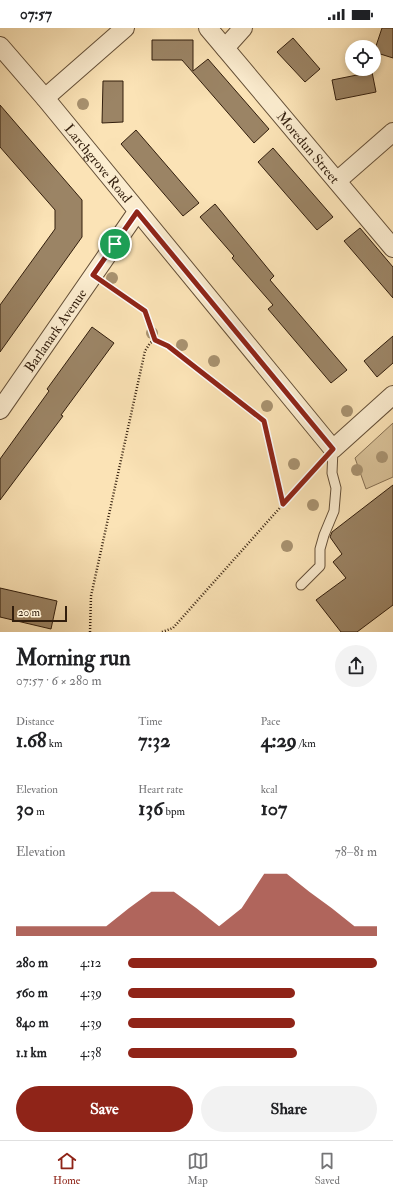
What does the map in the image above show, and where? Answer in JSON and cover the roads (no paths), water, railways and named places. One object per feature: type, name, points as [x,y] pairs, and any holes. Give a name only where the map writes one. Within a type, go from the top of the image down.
[{"type":"street","points":[[45,98],[125,28]]},
{"type":"street","name":"Moredun Street","points":[[208,28],[393,248]]},
{"type":"street","points":[[225,48],[243,28]]},
{"type":"street","name":"Larchgrove Road","points":[[0,46],[45,98],[333,449]]},
{"type":"street","points":[[337,181],[393,132]]},
{"type":"street","name":"Barlanark Avenue","points":[[0,410],[137,212]]},
{"type":"street","points":[[333,449],[393,395]]},
{"type":"lane","points":[[301,585],[320,566],[320,548],[334,511],[336,488],[332,473],[333,449]]}]
